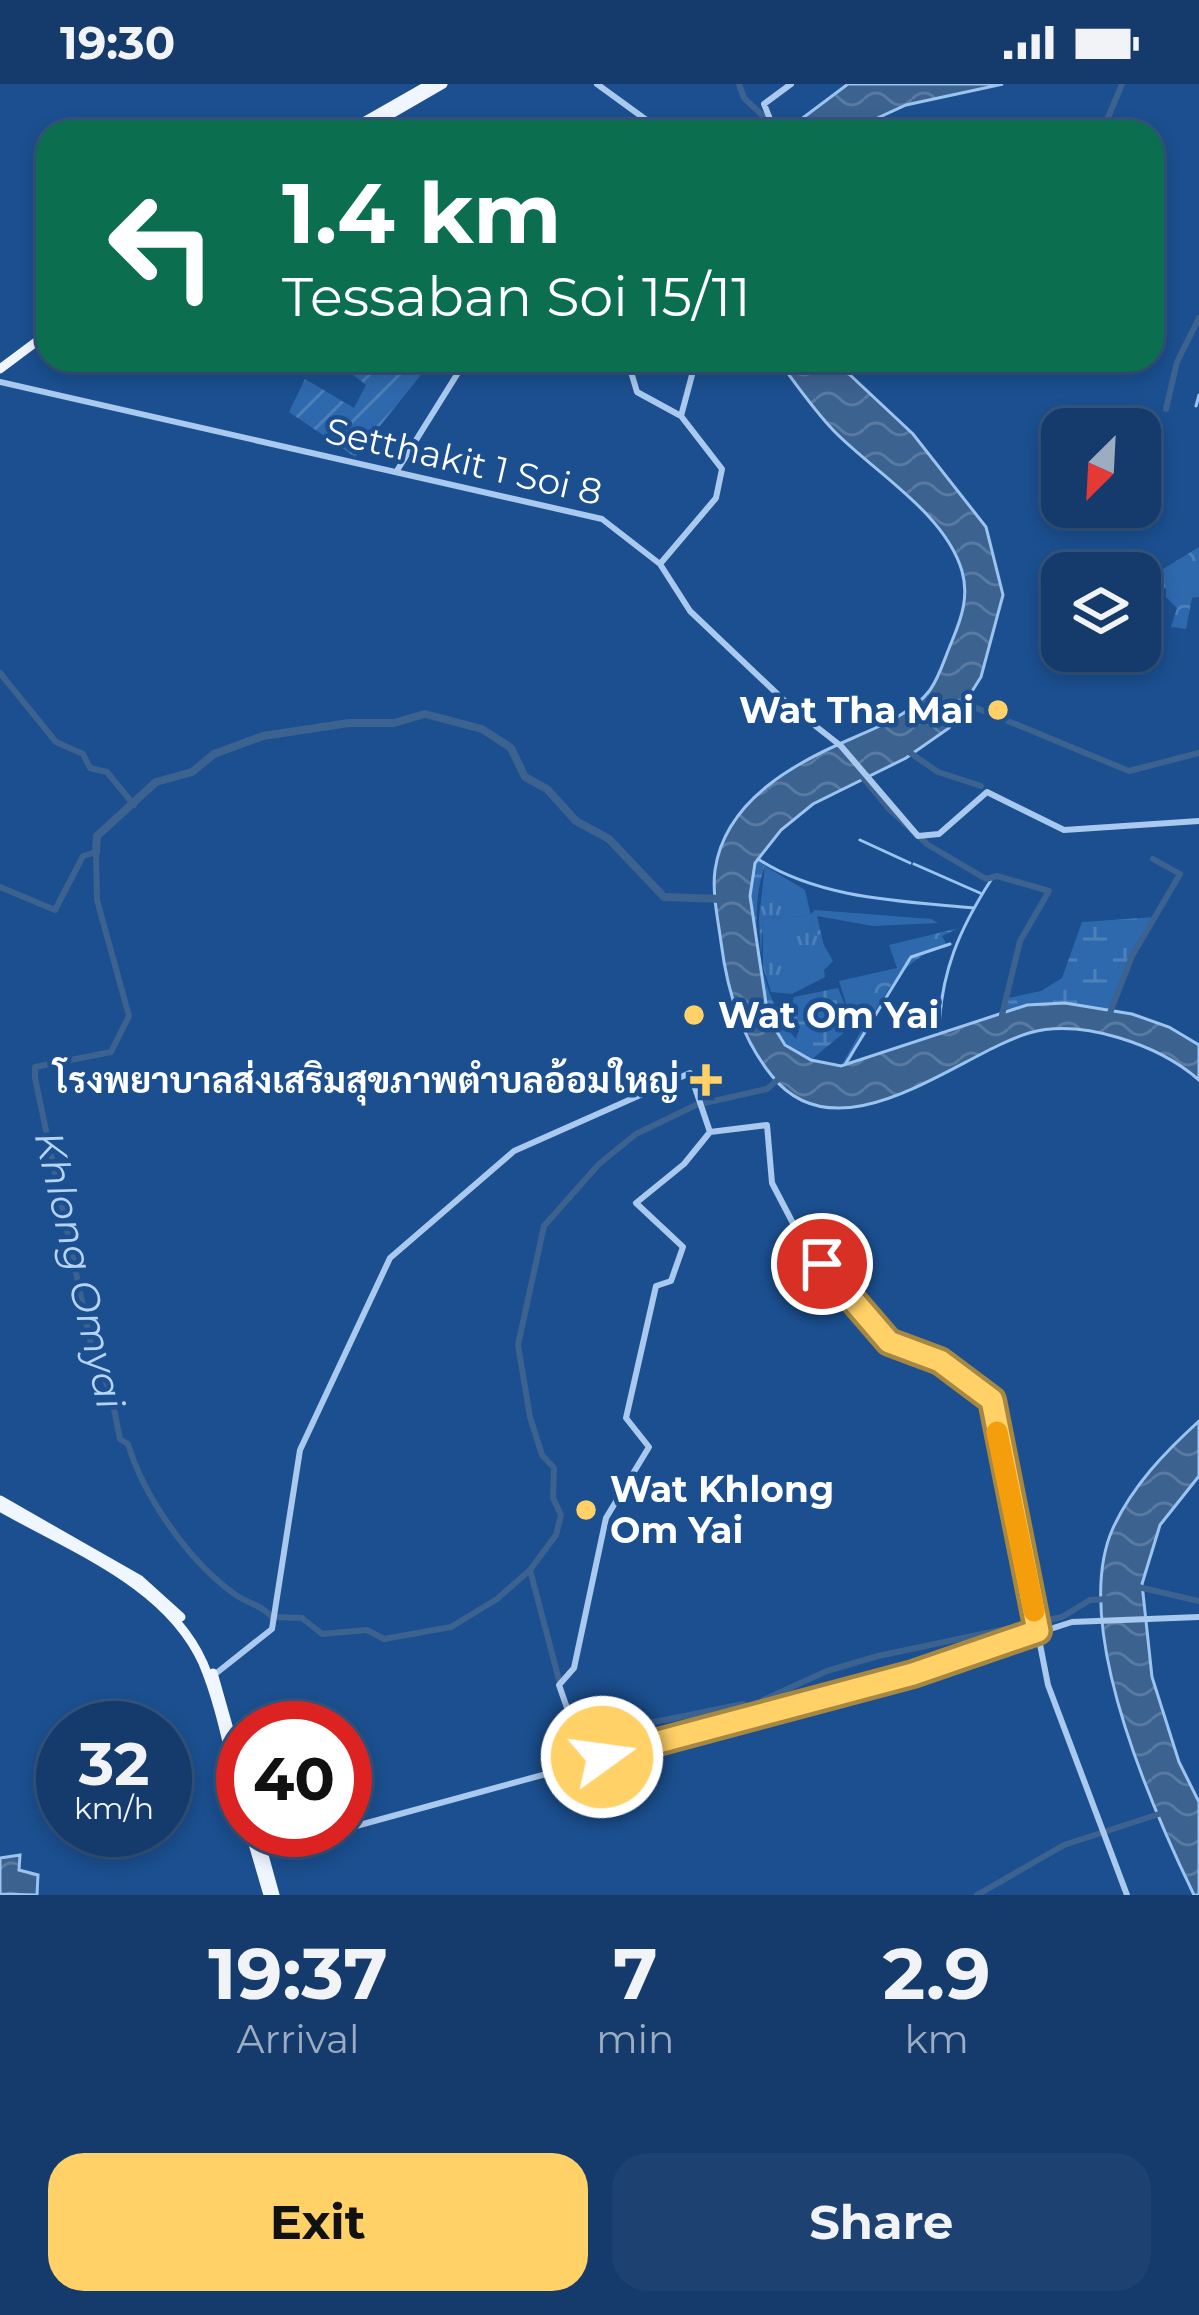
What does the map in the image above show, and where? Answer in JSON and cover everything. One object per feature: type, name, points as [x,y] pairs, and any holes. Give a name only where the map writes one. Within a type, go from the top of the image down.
[{"type":"main road","points":[[374,120],[430,84]]},
{"type":"main road","points":[[374,120],[443,84]]},
{"type":"main road","points":[[0,366],[36,339]]},
{"type":"main road","points":[[4,1504],[34,1527],[145,1592],[186,1633],[209,1679],[216,1705]]},
{"type":"main road","points":[[4,1504],[158,1594],[193,1632],[221,1701]]},
{"type":"main road","points":[[52,1529],[47,1531],[80,1553]]},
{"type":"main road","points":[[261,1857],[271,1895]]},
{"type":"street","points":[[597,84],[646,120]]},
{"type":"street","points":[[768,120],[764,104],[791,84]]},
{"type":"street","points":[[397,470],[458,372]]},
{"type":"street","points":[[631,372],[639,395],[681,416],[722,474],[716,498],[660,564]]},
{"type":"street","points":[[681,416],[694,372]]},
{"type":"street","name":"Setthakit 1 Soi 8","points":[[0,382],[591,515],[614,525],[660,564],[690,611],[827,736],[912,832],[926,838],[939,834],[987,792],[1064,830],[1199,821]]},
{"type":"street","points":[[214,1675],[267,1636],[276,1619],[298,1458],[399,1246],[516,1150],[690,1073],[710,1132]]},
{"type":"street","points":[[586,1762],[559,1685],[574,1668],[606,1519],[650,1448],[626,1418],[656,1286],[670,1282],[683,1245],[637,1204],[710,1132],[769,1126],[773,1186],[798,1239],[889,1342],[940,1361],[992,1400],[1049,1689],[1127,1895]]},
{"type":"street","points":[[372,1822],[913,1674],[1037,1626],[1094,1618],[1199,1617]]},
{"type":"green space","points":[[349,372],[423,372],[355,457],[289,412],[305,379],[354,408],[366,385]]},
{"type":"green space","points":[[1199,547],[1199,597],[1192,598],[1186,629],[1171,627],[1177,608],[1161,585],[1161,570]]},
{"type":"green space","points":[[757,860],[765,866],[757,909],[760,957],[773,1003],[784,1022],[796,1039],[799,1029],[789,1011],[794,997],[838,988],[853,1025],[811,1060],[781,1038],[766,1008],[751,897]]},
{"type":"green space","points":[[765,866],[805,890],[811,916],[759,918]]},
{"type":"green space","points":[[815,910],[938,923],[873,926],[817,916],[824,946],[810,921],[763,921],[761,958],[759,918],[809,916]]},
{"type":"green space","points":[[1155,917],[1129,959],[1109,1010],[1065,1003],[1006,1010],[1008,998],[1041,991],[1062,978],[1082,922]]},
{"type":"green space","points":[[763,920],[810,921],[833,961],[824,970],[825,977],[792,994],[771,992],[763,967]]},
{"type":"green space","points":[[959,928],[942,936],[948,947],[930,952],[899,976],[849,1064],[841,1066],[861,1031],[853,1025],[839,981],[897,968],[889,945]]},
{"type":"water","points":[[848,84],[1003,84],[906,105],[873,120],[800,120]]},
{"type":"water","points":[[787,372],[847,372],[913,434],[986,527],[1003,595],[981,677],[949,728],[906,758],[813,804],[781,830],[755,863],[750,896],[768,1017],[785,1045],[811,1060],[841,1066],[1027,1005],[1065,1003],[1132,1014],[1169,1027],[1199,1045],[1199,1080],[1163,1056],[1119,1038],[1050,1029],[1001,1044],[900,1094],[865,1105],[831,1108],[800,1099],[772,1076],[752,1046],[737,1013],[724,960],[714,888],[721,845],[733,823],[766,787],[923,698],[940,673],[965,598],[962,571],[940,530],[812,405]]},
{"type":"water","points":[[1199,1421],[1199,1476],[1160,1525],[1142,1584],[1152,1677],[1179,1762],[1199,1802],[1199,1895],[1194,1895],[1157,1814],[1121,1714],[1101,1613],[1102,1568],[1113,1528],[1151,1470]]},
{"type":"water","points":[[20,1855],[19,1870],[38,1875],[37,1895],[0,1894],[0,1858]]},
{"type":"waterway","points":[[739,84],[744,98],[767,120]]},
{"type":"waterway","points":[[1107,120],[1122,84]]},
{"type":"waterway","points":[[1166,409],[1177,362],[1199,318]]},
{"type":"waterway","points":[[1196,406],[1199,395]]},
{"type":"waterway","points":[[0,673],[56,742],[83,754],[90,768],[107,772],[134,805]]},
{"type":"waterway","points":[[962,702],[1129,771],[1199,753]]},
{"type":"waterway","points":[[96,852],[97,836],[156,782],[192,772],[214,754],[263,736],[349,723],[394,723],[425,714],[482,729],[511,748],[525,777],[547,789],[576,821],[609,839],[664,897],[722,899]]},
{"type":"waterway","points":[[909,752],[938,772],[981,786]]},
{"type":"waterway","points":[[861,775],[885,804]]},
{"type":"waterway","points":[[887,807],[927,844]]},
{"type":"waterway","points":[[860,840],[910,863]]},
{"type":"waterway","points":[[930,846],[986,879],[997,876],[1049,891],[1020,941],[1002,1015]]},
{"type":"waterway","name":"Khlong Omyai","points":[[0,887],[55,910],[83,856],[96,852],[97,900],[129,1016],[111,1052],[35,1067],[35,1078],[92,1349],[111,1394],[120,1439],[128,1444],[170,1526],[216,1579],[272,1617],[302,1618],[322,1634],[367,1630],[384,1639],[451,1627],[497,1599],[530,1570],[556,1535],[561,1515],[553,1498],[554,1468],[542,1455],[530,1417],[518,1345],[544,1226],[599,1164],[636,1134],[696,1105],[767,1089],[782,1076]]},
{"type":"waterway","points":[[758,859],[807,883],[834,890],[974,908]]},
{"type":"waterway","points":[[1110,1013],[1132,956],[1180,874],[1153,859]]},
{"type":"waterway","points":[[914,864],[980,893]]},
{"type":"waterway","points":[[939,1030],[943,989],[954,952],[991,880]]},
{"type":"waterway","points":[[846,1063],[911,957],[950,944]]},
{"type":"waterway","points":[[530,1570],[559,1680]]},
{"type":"waterway","points":[[1138,1587],[1199,1601]]},
{"type":"waterway","points":[[763,1700],[827,1671],[878,1656],[1062,1617],[1090,1600],[1109,1599]]},
{"type":"waterway","points":[[665,1720],[743,1704]]},
{"type":"waterway","points":[[615,1730],[663,1720]]},
{"type":"waterway","points":[[580,1736],[606,1732]]},
{"type":"waterway","points":[[977,1895],[1064,1845],[1159,1814]]},
{"type":"slow traffic","points":[[997,1432],[1034,1611]]},
{"type":"place","name":"Wat Tha Mai","points":[[998,710]]},
{"type":"place","name":"Wat Om Yai","points":[[694,1015]]},
{"type":"place","name":"โรงพยาบาลส่งเสริมสุขภาพตำบลอ้อมใหญ่","points":[[706,1080]]},
{"type":"place","name":"Wat Khlong Om Yai","points":[[586,1510]]},
{"type":"route","points":[[602,1757],[913,1674],[1038,1631],[992,1400],[940,1361],[889,1342],[822,1264]]}]
